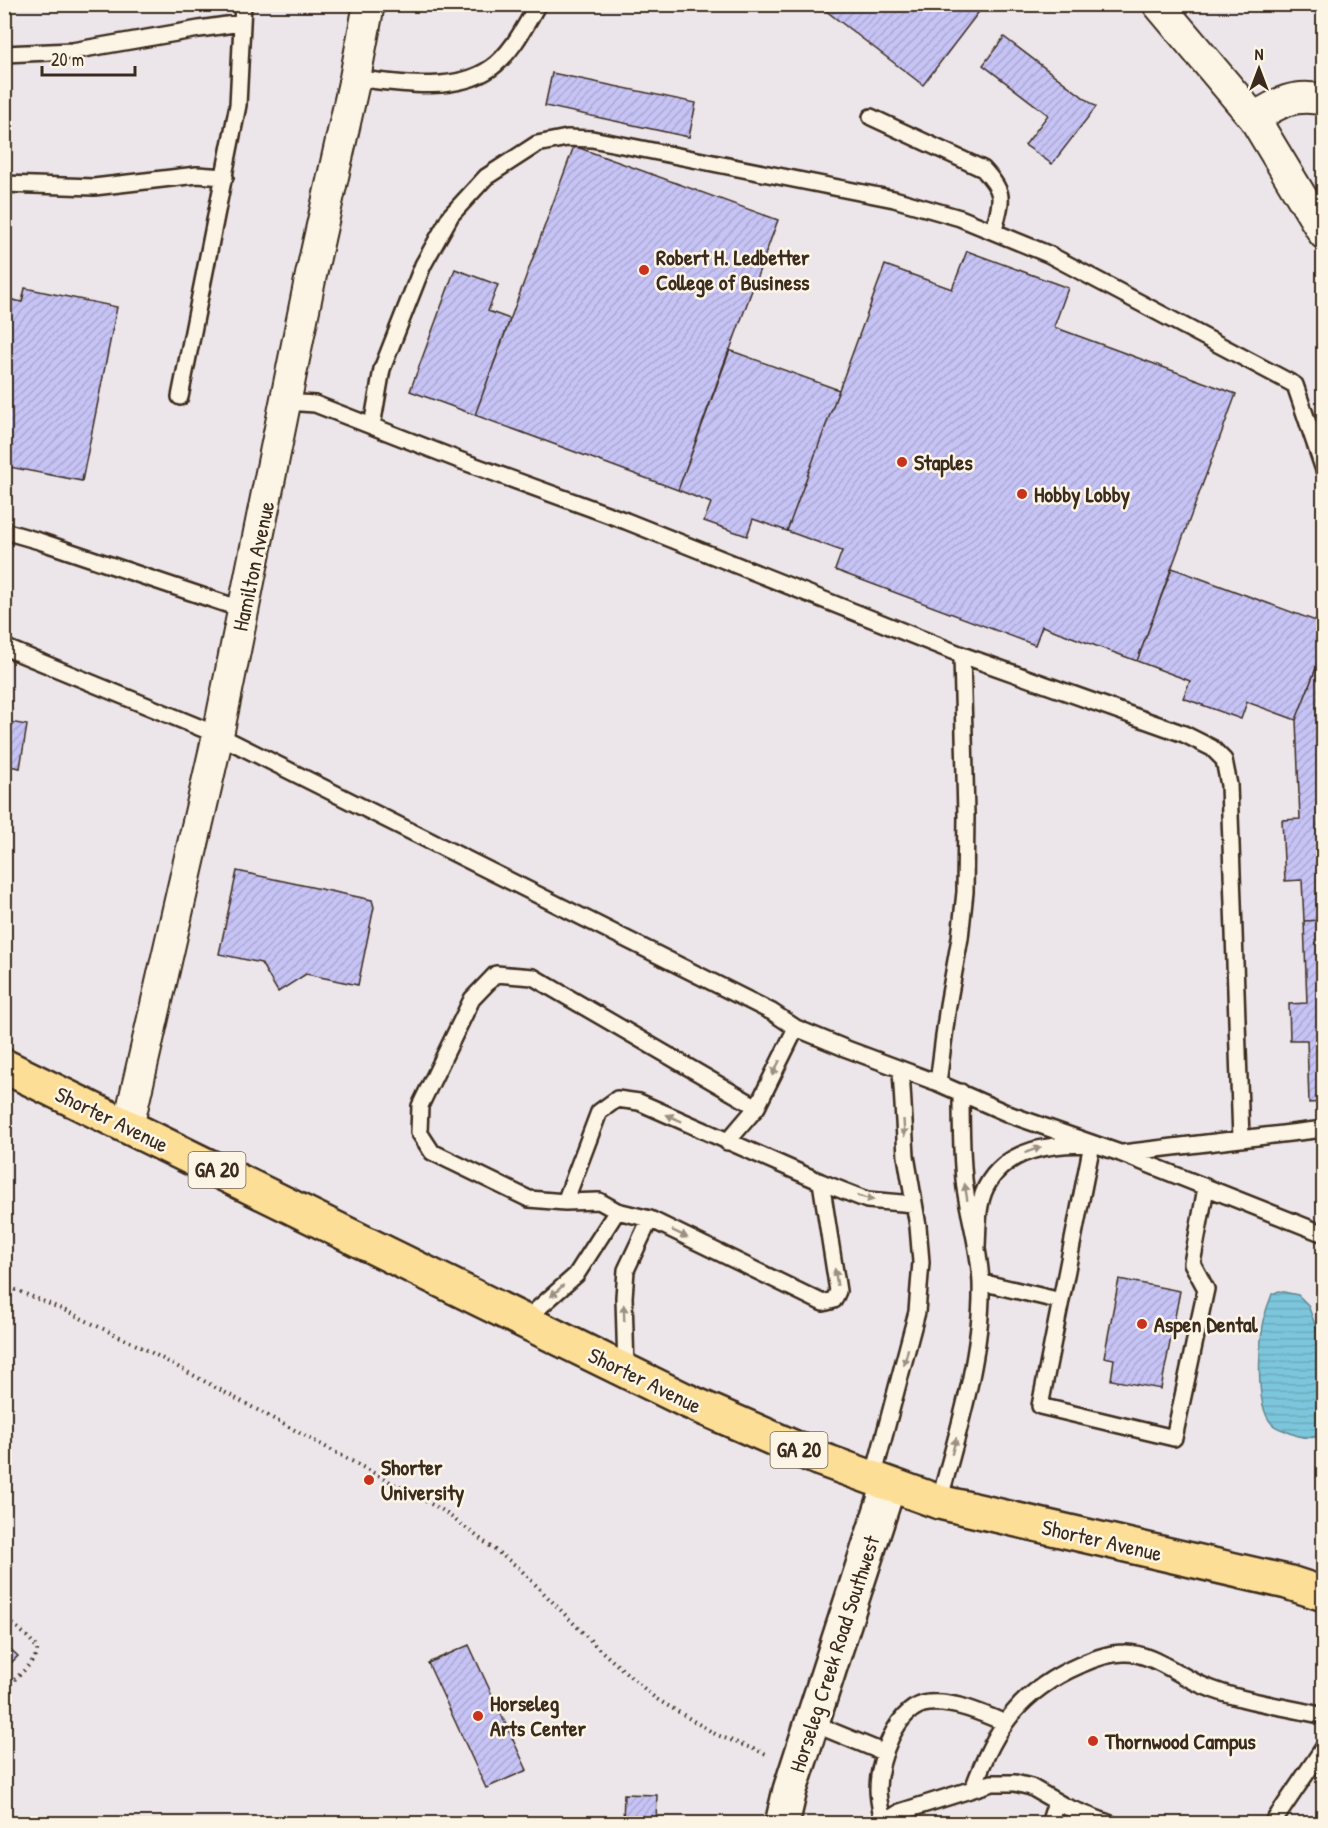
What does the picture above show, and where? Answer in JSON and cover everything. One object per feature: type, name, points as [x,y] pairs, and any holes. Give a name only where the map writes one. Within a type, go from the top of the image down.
[{"type":"main road","name":"Shorter Avenue","points":[[4,1066],[685,1400],[820,1459],[939,1502],[1287,1582],[1323,1594]]},
{"type":"street","name":"Hamilton Avenue","points":[[128,1127],[218,735],[311,275],[369,4]]},
{"type":"street","points":[[1158,4],[1254,118],[1323,234]]},
{"type":"street","points":[[1254,118],[1281,101],[1309,96],[1323,99]]},
{"type":"street","name":"Horseleg Creek Road Southwest","points":[[782,1824],[881,1481]]},
{"type":"lane","points":[[180,396],[238,105],[243,4]]},
{"type":"lane","points":[[355,78],[428,85],[473,77],[491,68],[503,57],[538,4]]},
{"type":"lane","points":[[4,54],[72,51],[242,23]]},
{"type":"lane","points":[[871,117],[982,169],[995,182],[1001,197],[994,231]]},
{"type":"lane","points":[[372,426],[382,369],[423,265],[451,215],[486,177],[537,144],[567,138],[592,139],[894,199],[960,218],[1048,254],[1295,385],[1323,470]]},
{"type":"lane","points":[[4,184],[94,188],[197,175],[225,177]]},
{"type":"lane","points":[[286,402],[315,404],[626,521],[962,655],[1184,734],[1212,748],[1224,760],[1229,785],[1241,1139]]},
{"type":"lane","points":[[4,531],[244,610]]},
{"type":"lane","points":[[4,647],[218,735],[772,1012],[796,1028],[961,1092],[1011,1115],[1120,1153],[1323,1234]]},
{"type":"lane","points":[[938,1083],[965,892],[962,655]]},
{"type":"lane","points":[[757,1107],[533,976],[496,974],[472,999],[420,1106],[419,1132],[432,1152],[529,1199],[565,1202],[599,1201],[616,1211],[650,1219],[823,1303],[834,1300],[838,1291],[821,1182]]},
{"type":"lane","points":[[727,1142],[757,1107],[796,1028]]},
{"type":"lane","points":[[881,1481],[917,1312],[921,1262],[906,1156],[901,1070]]},
{"type":"lane","points":[[939,1502],[965,1406],[980,1311],[981,1282],[961,1144],[961,1092]]},
{"type":"lane","points":[[565,1202],[599,1112],[617,1099],[639,1102],[727,1142],[867,1200],[914,1204]]},
{"type":"lane","points":[[1120,1153],[1323,1129]]},
{"type":"lane","points":[[977,1247],[978,1219],[986,1188],[1001,1169],[1035,1149],[1059,1144],[1092,1144]]},
{"type":"lane","points":[[1092,1144],[1040,1407],[1174,1438],[1206,1288],[1192,1263],[1206,1188]]},
{"type":"lane","points":[[525,1320],[576,1275],[616,1211]]},
{"type":"lane","points":[[626,1371],[624,1297],[626,1270],[650,1219]]},
{"type":"lane","points":[[981,1282],[1061,1301]]},
{"type":"lane","points":[[974,1789],[996,1736],[1017,1706],[1056,1676],[1096,1658],[1123,1653],[1138,1655],[1204,1686],[1264,1704],[1323,1716]]},
{"type":"lane","points":[[1005,1723],[968,1709],[945,1704],[927,1704],[909,1712],[899,1721],[885,1753],[878,1789],[882,1822],[900,1812],[992,1783],[1015,1783],[1031,1787],[1056,1802],[1111,1824]]},
{"type":"lane","points":[[812,1723],[885,1753]]},
{"type":"lane","points":[[1272,1824],[1323,1747]]},
{"type":"lane","points":[[1049,1824],[1056,1802]]},
{"type":"path","points":[[4,1285],[143,1347],[442,1510],[519,1568],[599,1649],[655,1698],[717,1735],[798,1766]]},
{"type":"path","points":[[4,1617],[34,1644],[37,1651],[35,1658],[4,1689]]},
{"type":"water","points":[[1279,1291],[1298,1295],[1308,1305],[1318,1333],[1323,1367],[1324,1434],[1319,1436],[1302,1437],[1275,1427],[1266,1415],[1262,1403],[1260,1356],[1263,1327],[1272,1294]]},
{"type":"building","points":[[817,4],[983,4],[984,5],[923,85]]},
{"type":"building","points":[[1004,37],[1096,107],[1052,164],[1025,145],[1048,115],[983,65]]},
{"type":"building","points":[[552,73],[696,103],[689,137],[545,106]]},
{"type":"building","name":"Robert H. Ledbetter College of Business","points":[[574,146],[778,220],[678,490],[475,415]]},
{"type":"building","points":[[967,251],[1068,288],[1054,327],[1236,394],[1137,661],[1042,626],[1035,645],[835,570],[842,551],[787,531],[885,265],[952,289]]},
{"type":"building","points":[[455,269],[498,285],[488,311],[510,319],[475,415],[410,391]]},
{"type":"building","points":[[25,288],[117,307],[82,481],[4,466],[4,298],[22,302]]},
{"type":"building","points":[[729,350],[839,390],[787,531],[753,519],[747,536],[704,521],[711,503],[678,490]]},
{"type":"building","points":[[1172,568],[1324,624],[1324,647],[1296,720],[1247,702],[1241,719],[1183,698],[1190,681],[1137,661]]},
{"type":"building","points":[[1317,666],[1324,675],[1324,920],[1304,921],[1302,880],[1285,881],[1282,820],[1300,819],[1296,720]]},
{"type":"building","points":[[4,721],[27,725],[20,768],[4,765]]},
{"type":"building","points":[[237,871],[372,900],[374,907],[358,985],[306,974],[278,992],[261,963],[219,954]]},
{"type":"building","points":[[1324,920],[1324,1102],[1309,1103],[1307,1040],[1290,1040],[1289,1004],[1307,1003],[1304,921]]},
{"type":"building","name":"Aspen Dental","points":[[1119,1279],[1180,1291],[1161,1389],[1111,1380],[1114,1359],[1104,1357]]},
{"type":"building","points":[[4,1643],[18,1656],[4,1670]]},
{"type":"building","name":"Horseleg Arts Center","points":[[469,1645],[527,1770],[486,1788],[428,1663]]},
{"type":"building","points":[[624,1794],[657,1795],[656,1824],[623,1824]]},
{"type":"place","name":"Robert H. Ledbetter College of Business","points":[[644,270]]},
{"type":"place","name":"Staples","points":[[902,462]]},
{"type":"place","name":"Hobby Lobby","points":[[1022,494]]},
{"type":"place","name":"Aspen Dental","points":[[1142,1324]]},
{"type":"place","name":"Shorter University","points":[[369,1480]]},
{"type":"place","name":"Horseleg Arts Center","points":[[478,1716]]},
{"type":"place","name":"Thornwood Campus","points":[[1093,1741]]}]
